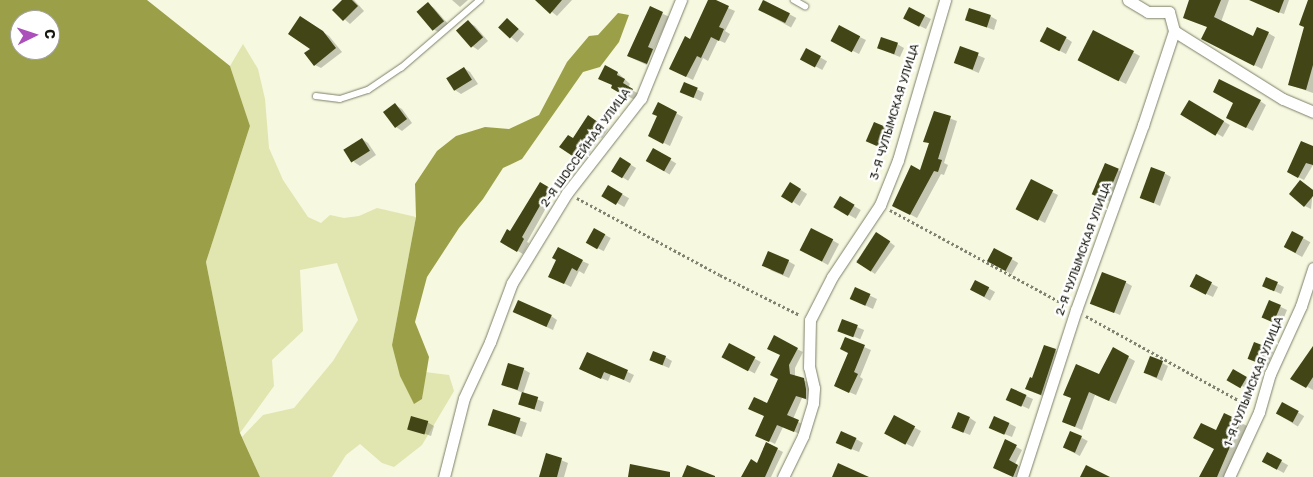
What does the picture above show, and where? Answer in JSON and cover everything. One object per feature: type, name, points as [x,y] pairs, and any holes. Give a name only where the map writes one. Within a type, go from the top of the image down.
[{"type":"street","name":"2-Я ШОССЕЙНАЯ УЛИЦА","points":[[444,477],[464,398],[490,342],[512,283],[567,193],[641,98],[681,0]]},
{"type":"street","name":"3-Я ЧУЛЫМСКАЯ УЛИЦА","points":[[783,477],[803,436],[813,403],[814,388],[809,367],[810,320],[832,276],[880,205],[898,160],[945,0]]},
{"type":"street","points":[[1128,0],[1148,12],[1169,12]]},
{"type":"street","points":[[1173,0],[1169,12],[1174,31],[1283,98],[1313,112]]},
{"type":"street","name":"2-Я ЧУЛЫМСКАЯ УЛИЦА","points":[[1022,477],[1076,310],[1143,125],[1174,31]]},
{"type":"street","name":"1-Я ЧУЛЫМСКАЯ УЛИЦА","points":[[1229,477],[1260,412],[1270,374],[1301,306],[1313,268]]},
{"type":"lane","points":[[316,96],[340,99],[368,90],[401,68],[480,0]]},
{"type":"lane","points":[[794,0],[805,6]]},
{"type":"path","points":[[567,193],[720,275],[810,320]]},
{"type":"shaded area","points":[[0,0],[147,0],[230,66],[250,126],[206,262],[240,433],[260,477],[0,477]]},
{"type":"shaded area","points":[[618,13],[629,15],[619,42],[600,67],[583,72],[522,159],[503,168],[483,199],[459,228],[427,277],[415,322],[429,357],[422,399],[414,404],[400,376],[392,345],[416,217],[415,184],[437,151],[456,136],[485,127],[509,129],[539,115],[567,62],[589,36],[598,35]]},
{"type":"shaded area","points":[[243,44],[258,69],[265,99],[269,148],[283,180],[308,217],[321,223],[330,215],[344,218],[359,216],[377,208],[416,217],[392,345],[422,399],[425,372],[449,375],[454,391],[422,445],[394,467],[382,463],[360,444],[346,455],[332,477],[260,477],[242,437],[263,415],[294,408],[333,361],[358,320],[337,263],[300,270],[303,331],[272,360],[274,386],[240,433],[206,262],[250,126],[230,66]]},
{"type":"building","points":[[342,0],[352,0],[358,6],[343,21],[332,10]]},
{"type":"building","points":[[535,0],[562,0],[550,14]]},
{"type":"building","points":[[708,0],[716,0],[729,6],[719,27],[724,29],[719,41],[711,37],[701,58],[697,56],[686,77],[669,69],[685,36],[690,39]]},
{"type":"building","points":[[763,0],[790,13],[785,23],[758,10]]},
{"type":"building","points":[[1189,0],[1221,0],[1214,17],[1253,36],[1257,27],[1269,32],[1254,66],[1201,39],[1207,27],[1183,18]]},
{"type":"building","points":[[1249,0],[1284,0],[1279,13]]},
{"type":"building","points":[[1308,0],[1313,0],[1313,65],[1306,90],[1288,85],[1304,27],[1299,25]]},
{"type":"building","points":[[428,2],[444,21],[433,31],[417,12]]},
{"type":"building","points":[[650,6],[663,12],[648,47],[653,49],[647,64],[627,56]]},
{"type":"building","points":[[909,7],[925,15],[919,27],[903,19]]},
{"type":"building","points":[[969,8],[991,15],[987,27],[965,20]]},
{"type":"building","points":[[300,16],[323,31],[336,48],[314,66],[304,53],[310,49],[288,34]]},
{"type":"building","points":[[507,18],[519,29],[510,38],[498,28]]},
{"type":"building","points":[[468,20],[483,37],[471,48],[456,30]]},
{"type":"building","points":[[839,25],[860,36],[852,52],[831,41]]},
{"type":"building","points":[[1047,27],[1067,37],[1059,51],[1040,41]]},
{"type":"building","points":[[1093,30],[1134,51],[1119,81],[1078,60]]},
{"type":"building","points":[[881,37],[898,43],[894,54],[877,48]]},
{"type":"building","points":[[960,46],[979,53],[973,70],[954,63]]},
{"type":"building","points":[[806,48],[821,56],[815,67],[800,59]]},
{"type":"building","points":[[605,65],[618,72],[617,75],[625,79],[623,83],[633,89],[628,98],[611,88],[612,85],[598,79]]},
{"type":"building","points":[[464,67],[472,80],[454,91],[446,78]]},
{"type":"building","points":[[1219,79],[1261,100],[1246,128],[1226,118],[1233,103],[1213,92]]},
{"type":"building","points":[[684,82],[698,88],[694,98],[680,92]]},
{"type":"building","points":[[1189,100],[1224,121],[1215,136],[1180,115]]},
{"type":"building","points":[[658,102],[677,112],[663,144],[648,136],[657,116],[652,114]]},
{"type":"building","points":[[395,103],[407,119],[395,128],[383,112]]},
{"type":"building","points":[[934,111],[951,116],[938,159],[942,160],[938,172],[934,171],[910,215],[892,206],[911,165],[920,170],[929,143],[923,142]]},
{"type":"building","points":[[588,115],[602,125],[595,136],[593,134],[577,159],[559,147],[568,135],[573,138]]},
{"type":"building","points":[[874,122],[888,128],[880,147],[866,141]]},
{"type":"building","points":[[362,138],[370,151],[351,162],[343,150]]},
{"type":"building","points":[[1301,141],[1313,146],[1313,165],[1306,163],[1298,178],[1287,172]]},
{"type":"building","points":[[653,148],[671,158],[664,171],[646,161]]},
{"type":"building","points":[[620,157],[631,164],[622,178],[611,171]]},
{"type":"building","points":[[1105,163],[1119,169],[1106,200],[1092,194]]},
{"type":"building","points":[[1151,167],[1165,172],[1154,203],[1140,198]]},
{"type":"building","points":[[1031,179],[1053,190],[1038,221],[1016,209]]},
{"type":"building","points":[[1300,180],[1313,190],[1313,196],[1304,207],[1289,194]]},
{"type":"building","points":[[540,182],[550,188],[522,237],[524,239],[517,252],[500,242],[507,229],[510,231]]},
{"type":"building","points":[[790,182],[801,189],[792,203],[781,196]]},
{"type":"building","points":[[608,185],[623,194],[616,205],[601,196]]},
{"type":"building","points":[[840,196],[855,205],[848,216],[833,207]]},
{"type":"building","points":[[594,228],[605,234],[597,249],[586,243]]},
{"type":"building","points":[[811,228],[833,239],[822,262],[800,250]]},
{"type":"building","points":[[1292,231],[1304,237],[1295,253],[1284,247]]},
{"type":"building","points":[[876,232],[890,241],[871,271],[856,262]]},
{"type":"building","points":[[558,247],[583,260],[577,271],[572,268],[564,284],[548,277],[556,260],[552,258]]},
{"type":"building","points":[[994,248],[1013,258],[1005,271],[987,261]]},
{"type":"building","points":[[768,251],[789,260],[783,275],[762,266]]},
{"type":"building","points":[[1102,272],[1126,281],[1114,313],[1090,304]]},
{"type":"building","points":[[1196,274],[1212,282],[1206,295],[1190,286]]},
{"type":"building","points":[[1266,277],[1278,282],[1274,291],[1262,286]]},
{"type":"building","points":[[975,280],[989,287],[984,297],[970,290]]},
{"type":"building","points":[[855,287],[871,294],[865,306],[850,299]]},
{"type":"building","points":[[518,300],[552,315],[547,327],[513,312]]},
{"type":"building","points":[[1269,300],[1281,305],[1274,323],[1262,317]]},
{"type":"building","points":[[842,319],[858,325],[853,337],[837,331]]},
{"type":"building","points":[[774,335],[798,348],[789,365],[790,374],[804,378],[806,399],[796,396],[787,415],[799,420],[794,432],[777,425],[769,442],[755,436],[764,416],[748,409],[754,397],[767,403],[778,379],[770,375],[780,355],[767,349]]},
{"type":"building","points":[[845,337],[865,345],[854,372],[858,374],[849,393],[834,386],[848,353],[840,349]]},
{"type":"building","points":[[1254,342],[1267,347],[1261,364],[1248,359]]},
{"type":"building","points":[[729,343],[755,357],[748,371],[721,357]]},
{"type":"building","points":[[1044,345],[1056,349],[1041,395],[1025,389],[1030,377],[1032,378]]},
{"type":"building","points":[[1313,346],[1313,377],[1306,388],[1290,379]]},
{"type":"building","points":[[1113,347],[1129,356],[1109,401],[1089,392],[1075,427],[1062,422],[1071,398],[1063,395],[1076,364],[1099,374]]},
{"type":"building","points":[[653,351],[666,356],[662,365],[649,360]]},
{"type":"building","points":[[587,352],[628,370],[624,380],[604,372],[601,379],[579,369]]},
{"type":"building","points":[[1150,356],[1163,361],[1157,378],[1144,373]]},
{"type":"building","points":[[508,363],[524,368],[518,390],[501,385]]},
{"type":"building","points":[[1233,369],[1247,377],[1240,388],[1226,380]]},
{"type":"building","points":[[1011,388],[1027,395],[1021,407],[1006,400]]},
{"type":"building","points":[[522,392],[538,397],[534,409],[518,404]]},
{"type":"building","points":[[1282,402],[1299,411],[1293,422],[1276,413]]},
{"type":"building","points":[[493,409],[521,418],[515,434],[488,425]]},
{"type":"building","points":[[958,412],[970,417],[963,433],[951,428]]},
{"type":"building","points":[[1224,413],[1241,421],[1217,477],[1199,477],[1214,449],[1193,438],[1201,423],[1216,430]]},
{"type":"building","points":[[894,415],[915,426],[905,445],[884,434]]},
{"type":"building","points":[[411,416],[428,421],[424,434],[407,429]]},
{"type":"building","points":[[994,416],[1010,423],[1004,435],[989,428]]},
{"type":"building","points":[[841,431],[857,438],[851,450],[836,443]]},
{"type":"building","points":[[1070,431],[1082,436],[1075,453],[1063,448]]},
{"type":"building","points":[[1005,439],[1017,445],[1009,460],[1018,465],[1013,477],[993,468]]},
{"type":"building","points":[[766,442],[778,448],[765,477],[741,477],[751,459],[757,463]]},
{"type":"building","points":[[1267,452],[1282,460],[1277,470],[1262,462]]},
{"type":"building","points":[[546,453],[562,458],[557,477],[539,477]]},
{"type":"building","points":[[838,463],[869,477],[832,477]]},
{"type":"building","points":[[630,464],[670,472],[670,477],[628,477]]},
{"type":"building","points":[[687,465],[715,476],[715,477],[682,477]]},
{"type":"building","points":[[1086,465],[1110,477],[1080,477]]}]
